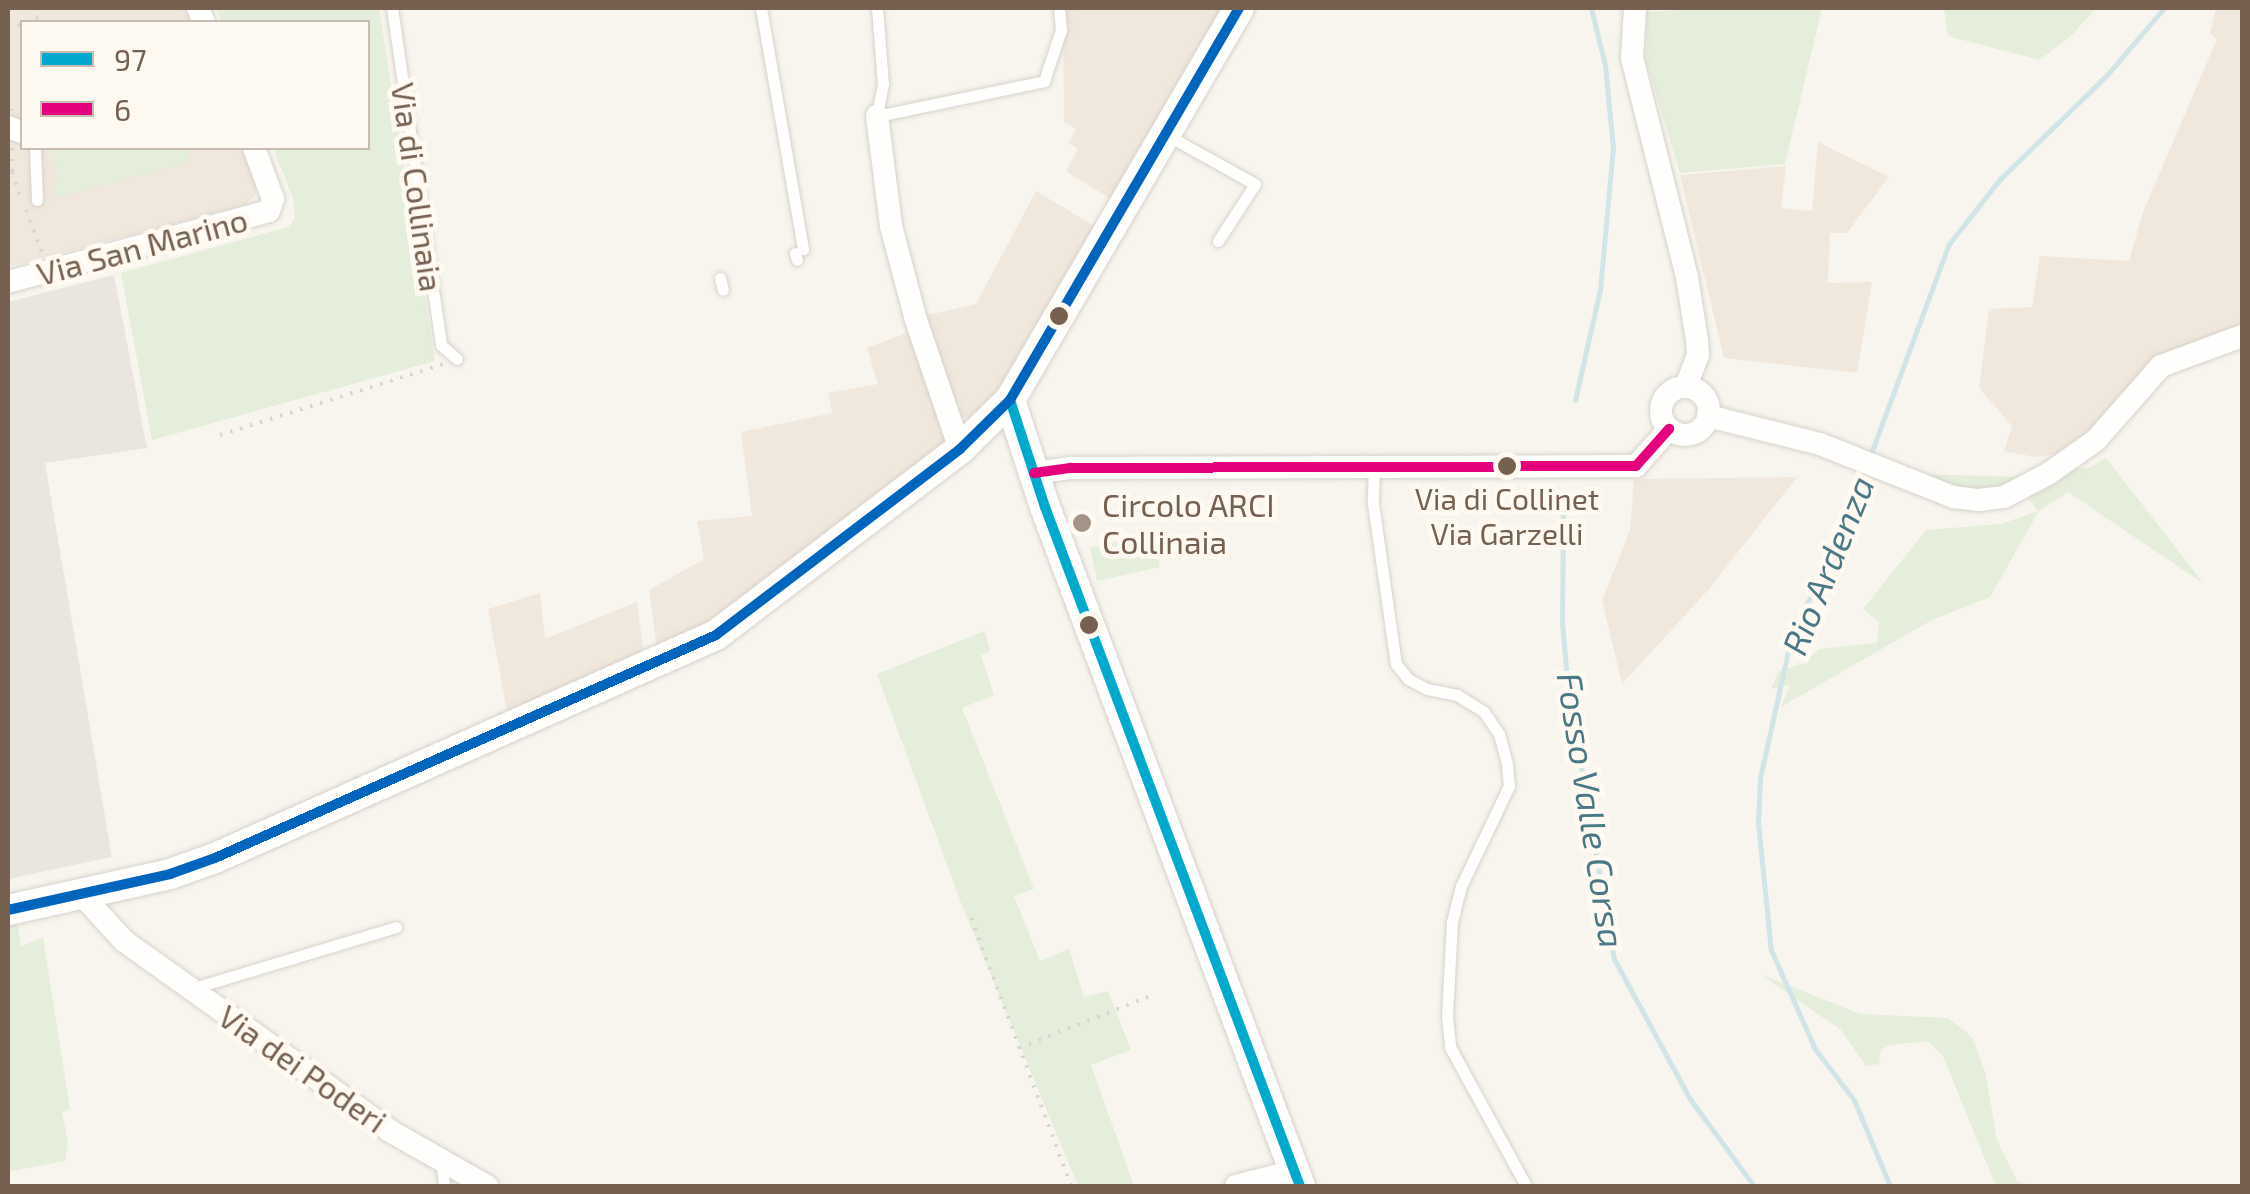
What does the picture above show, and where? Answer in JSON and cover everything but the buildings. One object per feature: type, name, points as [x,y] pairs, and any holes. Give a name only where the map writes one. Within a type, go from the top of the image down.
[{"type":"main road","points":[[8,910],[118,887],[215,858],[704,643],[960,449],[1010,400],[1239,8]]},
{"type":"main road","points":[[1010,400],[1123,731],[1298,1179]]},
{"type":"street","points":[[1635,8],[1632,58],[1687,278],[1697,340],[1698,355],[1686,387]]},
{"type":"street","points":[[878,116],[891,226],[916,320],[960,449]]},
{"type":"street","name":"Via San Marino","points":[[8,282],[269,211],[273,198],[255,150]]},
{"type":"street","points":[[1708,416],[1820,444],[1952,496],[1978,500],[2004,497],[2048,474],[2096,440],[2160,366],[2179,355],[2242,336]]},
{"type":"street","points":[[1686,387],[1701,394],[1708,416],[1702,428],[1689,435],[1668,429],[1662,417],[1662,402],[1672,391],[1686,387]]},
{"type":"street","points":[[1034,473],[1071,468],[1636,466],[1668,429]]},
{"type":"street","points":[[118,887],[114,904],[136,953]]},
{"type":"street","name":"Via dei Poderi","points":[[82,894],[136,953],[390,1131],[487,1186]]},
{"type":"street","points":[[1236,1186],[1298,1179]]},
{"type":"lane","name":"Via di Collinaia","points":[[392,8],[441,345],[457,359]]},
{"type":"lane","points":[[761,8],[798,254]]},
{"type":"lane","points":[[877,8],[883,84],[878,116],[1044,80],[1060,30],[1059,8]]},
{"type":"lane","points":[[1165,134],[1255,184],[1218,241]]},
{"type":"lane","points":[[34,150],[37,200]]},
{"type":"lane","points":[[1374,466],[1374,503],[1396,664],[1408,680],[1426,690],[1458,694],[1484,712],[1499,734],[1507,764],[1509,786],[1461,886],[1452,920],[1447,1016],[1450,1046],[1526,1186]]},
{"type":"lane","points":[[178,980],[396,927]]},
{"type":"lane","points":[[441,1160],[444,1186]]},
{"type":"path","points":[[32,20],[43,16]]},
{"type":"path","points":[[220,435],[457,359]]},
{"type":"path","points":[[971,918],[1071,1186]]},
{"type":"path","points":[[1019,1048],[1148,998]]},
{"type":"shaded area","points":[[8,8],[190,8],[195,20],[20,20],[20,150],[249,150],[258,184],[255,196],[245,205],[8,267]]},
{"type":"shaded area","points":[[1063,8],[1226,8],[1112,200],[1066,171],[1078,149],[1069,143],[1076,129],[1064,122]]},
{"type":"shaded area","points":[[2216,8],[2242,8],[2242,323],[2234,330],[2153,360],[2072,452],[2036,457],[2004,451],[2012,426],[1979,388],[1989,309],[2032,307],[2040,256],[2129,261],[2143,212],[2217,39],[2210,33]]},
{"type":"shaded area","points":[[1818,142],[1889,177],[1847,233],[1830,233],[1828,283],[1872,282],[1857,373],[1724,358],[1680,175],[1786,166],[1781,208],[1812,211]]},
{"type":"shaded area","points":[[1036,191],[1096,227],[997,395],[969,418],[958,417],[924,316],[976,304]]},
{"type":"shaded area","points":[[114,275],[147,448],[45,463],[112,857],[8,879],[8,302]]},
{"type":"shaded area","points":[[912,331],[950,439],[704,633],[658,656],[649,590],[704,559],[697,521],[752,516],[741,432],[832,413],[828,393],[878,384],[867,348]]},
{"type":"shaded area","points":[[1797,477],[1709,589],[1622,684],[1602,600],[1630,530],[1634,479]]},
{"type":"shaded area","points":[[540,593],[545,639],[637,602],[645,662],[509,722],[488,609]]},
{"type":"green space","points":[[216,8],[379,8],[435,361],[152,440],[121,273],[288,227],[295,219],[293,198],[274,150],[370,150],[370,20],[221,20]]},
{"type":"green space","points":[[1822,8],[1785,164],[1680,173],[1646,61],[1647,12]]},
{"type":"green space","points":[[1944,8],[2096,8],[2074,33],[2040,60],[1948,36]]},
{"type":"green space","points":[[52,150],[186,150],[191,162],[54,198],[57,172]]},
{"type":"green space","points":[[2106,458],[2204,584],[2068,492],[2039,511],[1990,597],[1930,621],[1781,707],[1790,685],[1771,689],[1779,671],[1805,663],[1819,649],[1877,643],[1879,622],[1863,609],[1926,530],[2001,524],[2038,511],[2026,494],[1997,507],[1936,504],[1904,474],[2037,477],[2065,468],[2089,468]]},
{"type":"green space","points":[[1153,534],[1160,567],[1097,581],[1090,548]]},
{"type":"green space","points":[[985,631],[990,651],[981,655],[994,695],[962,708],[1034,889],[1014,896],[1040,961],[1069,949],[1084,997],[1108,991],[1131,1050],[1091,1065],[1134,1186],[1078,1186],[961,903],[877,674]]},
{"type":"green space","points":[[17,921],[21,946],[43,938],[70,1109],[62,1112],[68,1142],[65,1161],[8,1172],[8,923]]},
{"type":"green space","points":[[1762,975],[1860,1014],[1948,1018],[1972,1037],[1985,1071],[1997,1140],[2017,1181],[2032,1186],[1996,1186],[1943,1056],[1928,1041],[1890,1045],[1881,1050],[1879,1064],[1866,1066],[1841,1030]]},
{"type":"waterway","name":"Fosso Valle Corsa","points":[[1575,400],[1600,290],[1613,148],[1605,65],[1591,8]]},
{"type":"waterway","name":"Rio Ardenza","points":[[1870,456],[1949,244],[2000,179],[2107,75],[2164,8]]},
{"type":"waterway","name":"Rio Ardenza","points":[[1864,471],[1838,546],[1793,629],[1760,778],[1758,823],[1771,950],[1815,1049],[1854,1100],[1890,1186]]},
{"type":"waterway","name":"Fosso Valle Corsa","points":[[1563,513],[1562,622],[1568,691],[1614,959],[1690,1099],[1754,1186]]},
{"type":"transit line","points":[[8,910],[170,874],[215,858],[716,635],[960,449],[1010,400],[1239,8]]},
{"type":"transit line","name":"97","points":[[1010,400],[1045,507],[1300,1186]]},
{"type":"transit line","name":"6","points":[[1034,473],[1071,468],[1636,466],[1669,429]]},
{"type":"place","name":"Via di Collinet Via Garzelli","points":[[1507,466]]},
{"type":"place","name":"Circolo ARCI Collinaia","points":[[1082,523]]}]
